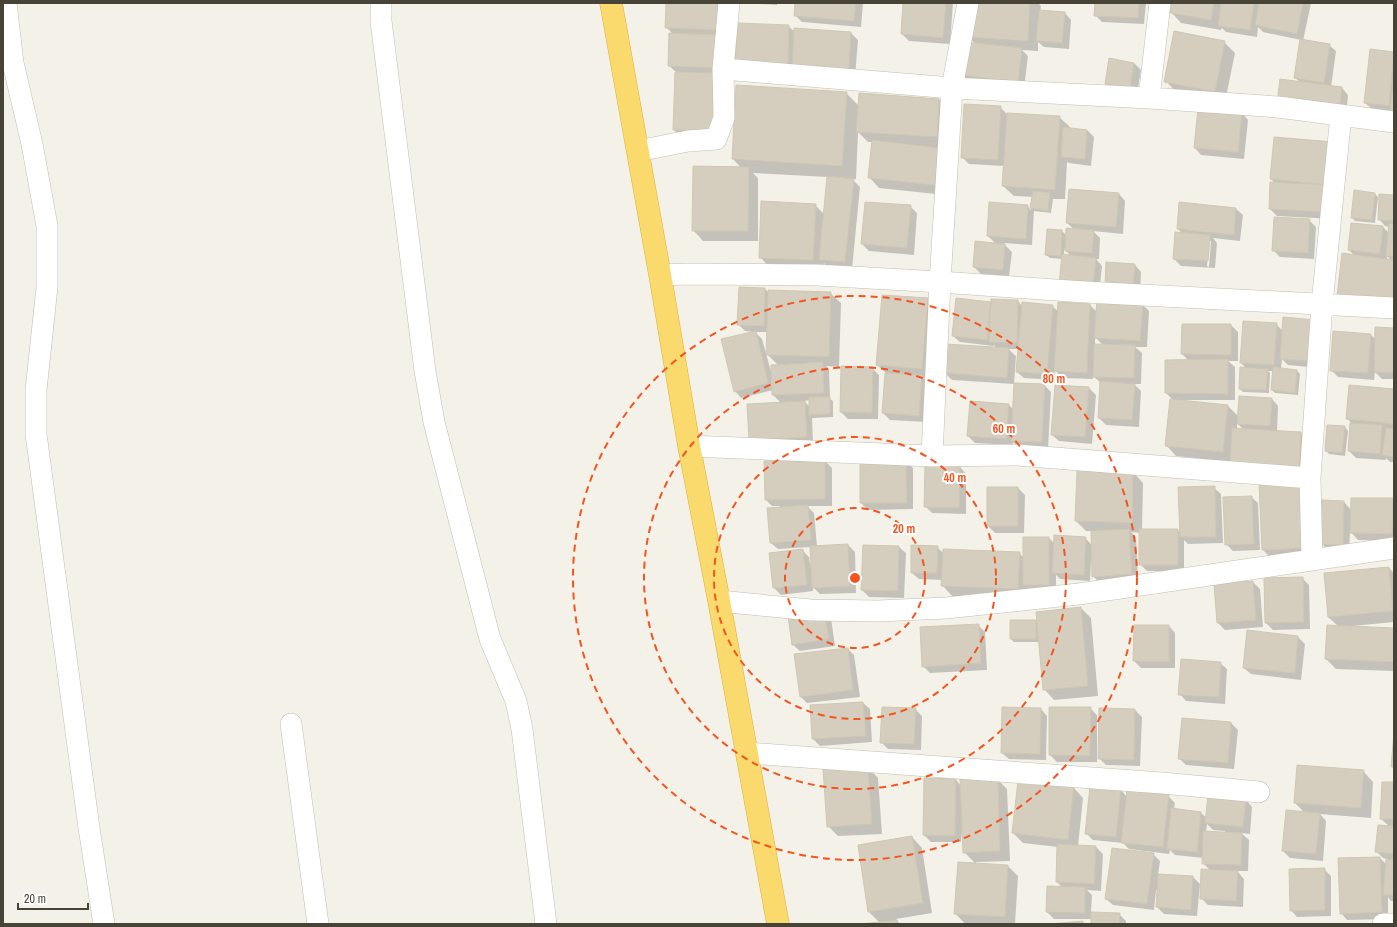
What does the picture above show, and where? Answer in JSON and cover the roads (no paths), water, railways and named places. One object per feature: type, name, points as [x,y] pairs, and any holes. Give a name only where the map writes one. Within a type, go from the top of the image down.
[{"type":"highway","points":[[611,3],[689,446],[778,924]]},
{"type":"street","points":[[6,3],[13,63],[32,144],[47,226],[47,287],[36,390],[36,434],[89,828],[104,924]]},
{"type":"street","points":[[381,3],[381,21],[423,355],[434,422],[490,639],[516,701],[522,729],[546,924]]},
{"type":"street","points":[[638,151],[688,141],[716,139],[724,118],[723,69],[729,3]]},
{"type":"street","points":[[932,456],[940,282],[952,88],[968,3]]},
{"type":"street","points":[[1149,98],[1160,3]]},
{"type":"street","points":[[723,69],[952,88],[1149,98],[1278,107],[1394,122]]},
{"type":"street","points":[[1312,560],[1310,478],[1322,304],[1341,115]]},
{"type":"street","points":[[660,275],[817,275],[1093,292],[1394,308]]},
{"type":"street","points":[[689,446],[932,456],[1017,455],[1310,478]]},
{"type":"street","points":[[719,601],[812,610],[878,611],[946,608],[1079,594],[1394,548]]},
{"type":"street","points":[[291,724],[318,924]]},
{"type":"street","points":[[747,753],[1146,782],[1259,792]]},
{"type":"street","points":[[1383,924],[1394,924]]}]
